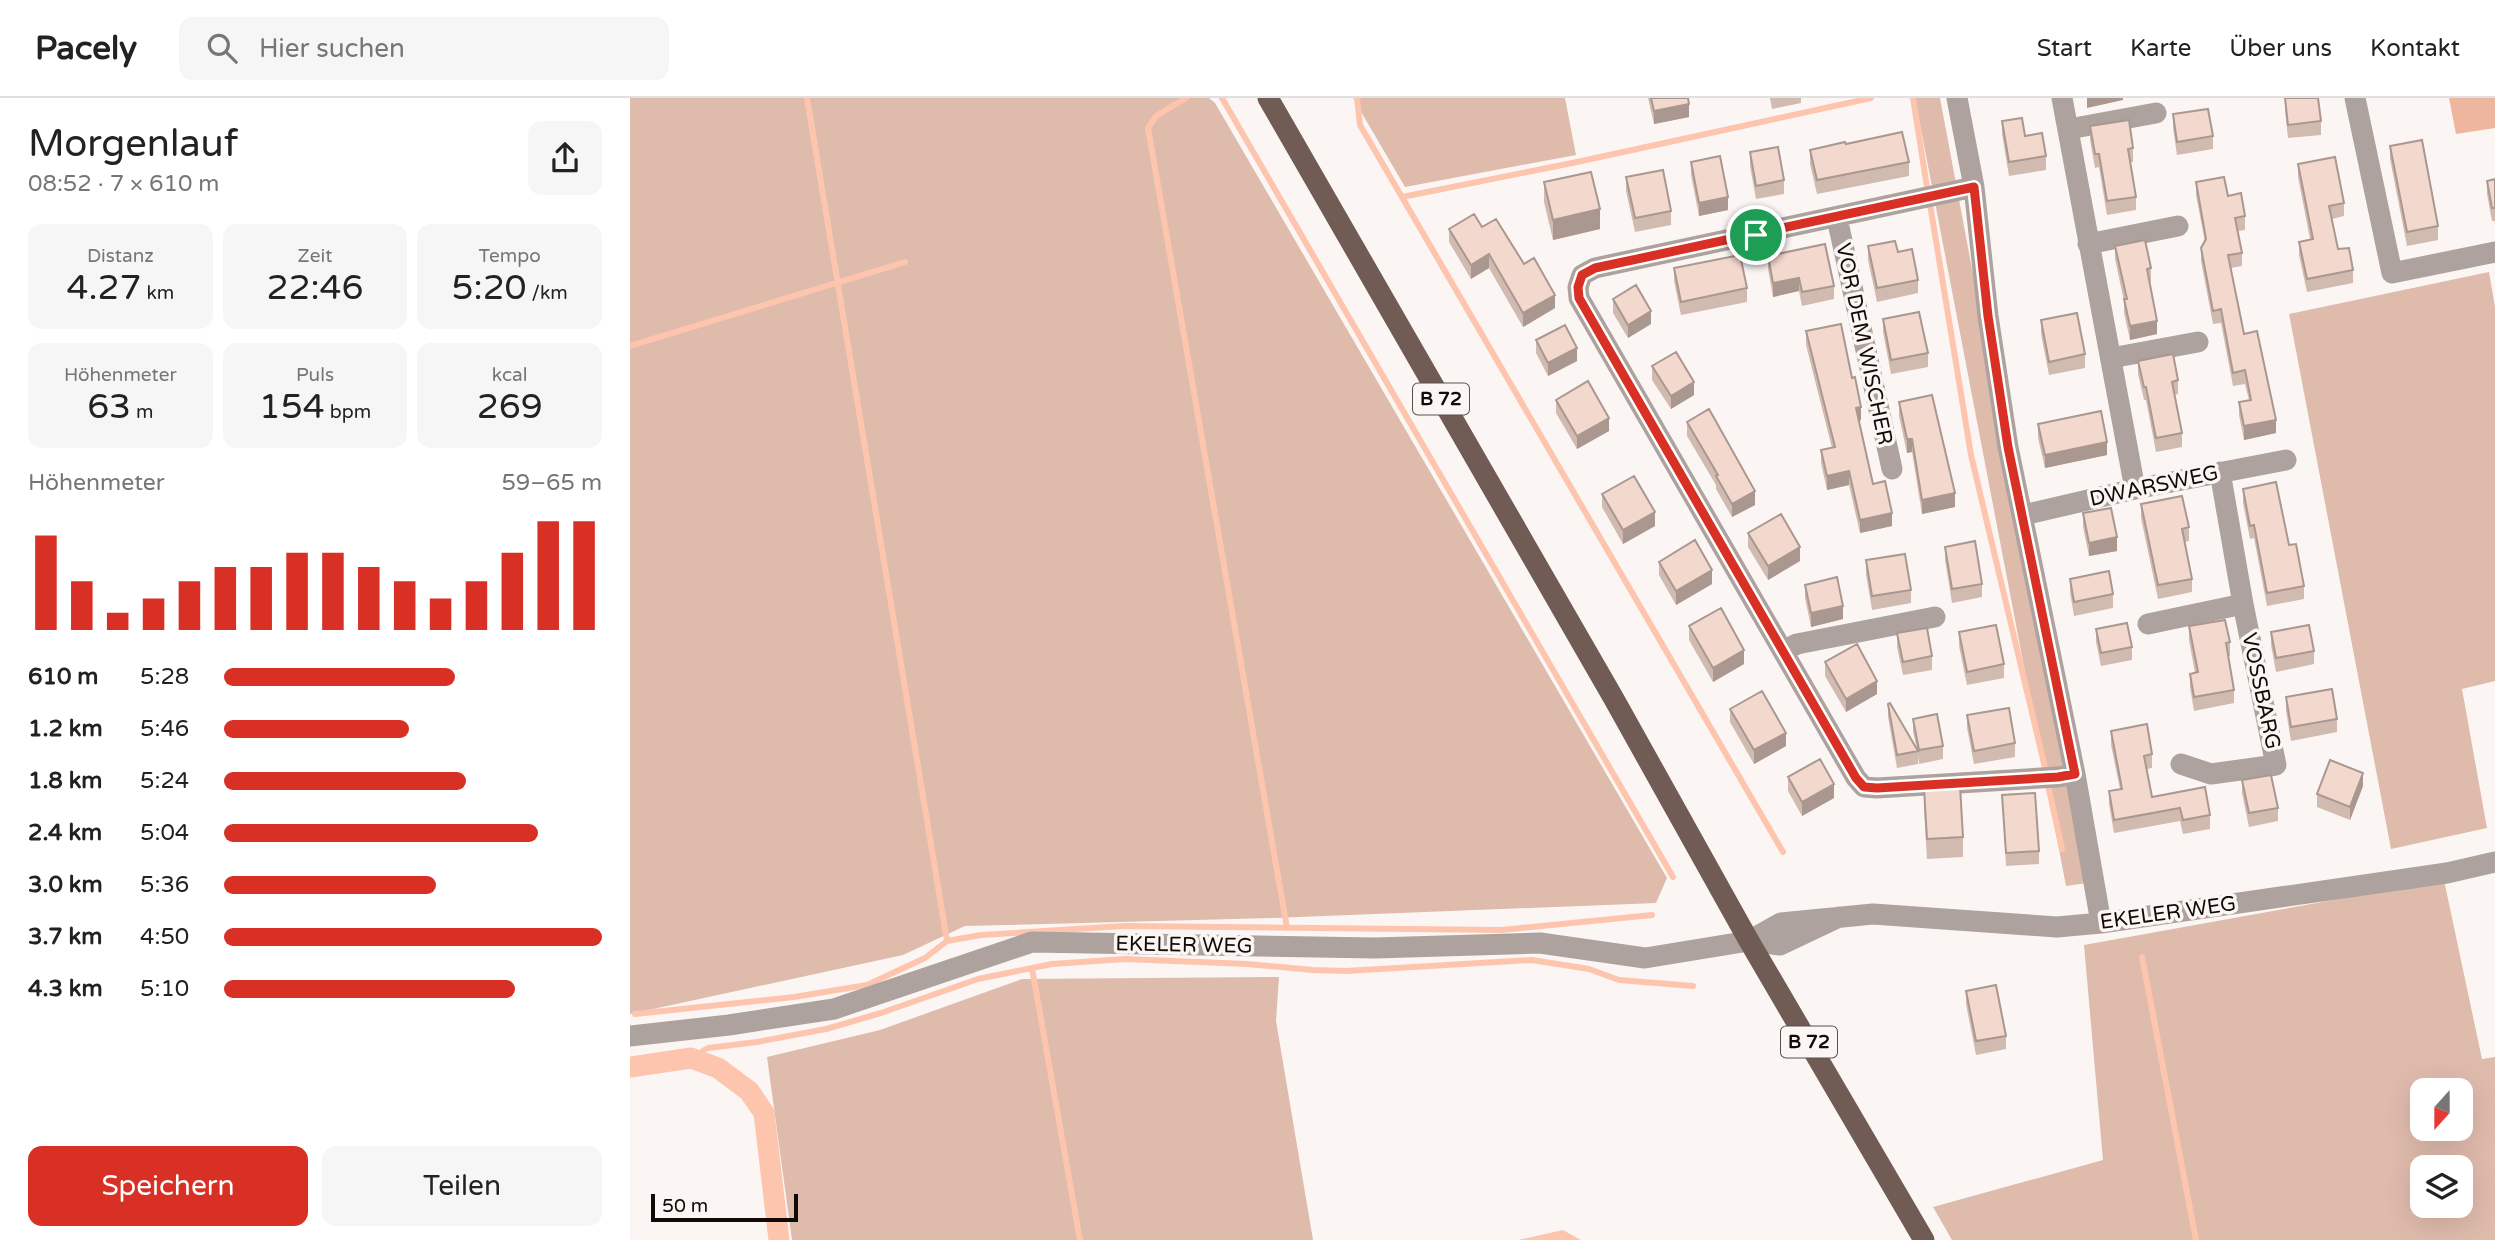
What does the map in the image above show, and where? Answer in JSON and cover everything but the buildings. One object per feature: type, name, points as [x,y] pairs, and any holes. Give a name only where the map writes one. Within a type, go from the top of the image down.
[{"type":"main road","name":"B 72","points":[[1269,98],[1607,687],[1749,941],[1924,1240]]},
{"type":"street","points":[[1957,98],[1974,187],[1988,316],[2008,447],[2075,774],[2101,923]]},
{"type":"street","points":[[2062,98],[2135,489]]},
{"type":"street","points":[[2355,98],[2392,273],[2495,251]]},
{"type":"street","points":[[2069,129],[2157,113]]},
{"type":"street","name":"VOR DEM WISCHER","points":[[1974,187],[1595,268],[1582,275],[1578,287],[1579,298],[1856,778],[1864,787],[2075,774]]},
{"type":"street","name":"VOR DEM WISCHER","points":[[1837,218],[1892,469]]},
{"type":"street","points":[[2088,244],[2178,226]]},
{"type":"street","points":[[2111,358],[2198,342]]},
{"type":"street","name":"DWARSWEG","points":[[2023,515],[2135,489],[2286,460]]},
{"type":"street","name":"VOSSBARG","points":[[2181,764],[2211,774],[2276,765],[2243,604],[2220,472]]},
{"type":"street","name":"VOSSBARG","points":[[2148,624],[2243,604]]},
{"type":"street","points":[[1783,651],[1797,644],[1935,617]]},
{"type":"street","name":"EKELER WEG","points":[[630,1036],[834,1009],[1032,942],[1375,948],[1540,943],[1645,958],[1749,941],[1781,923],[1888,914],[2057,927],[2447,873],[2495,862]]},
{"type":"shaded area","points":[[630,98],[1209,98],[1215,103],[1667,878],[1656,903],[1274,918],[965,926],[903,955],[630,1014]]},
{"type":"shaded area","points":[[1353,98],[1565,98],[1576,155],[1405,187]]},
{"type":"shaded area","points":[[1915,98],[1940,98],[2087,883],[2066,886]]},
{"type":"shaded area","points":[[2449,98],[2495,98],[2495,128],[2456,134]]},
{"type":"shaded area","points":[[2489,272],[2495,307],[2495,681],[2462,689],[2487,828],[2391,849],[2289,314]]},
{"type":"shaded area","points":[[2444,880],[2482,1059],[2495,1057],[2495,1240],[1952,1240],[1933,1207],[2103,1160],[2084,945]]},
{"type":"shaded area","points":[[1279,977],[1276,1021],[1313,1240],[792,1240],[767,1057],[880,1030],[1022,979]]},
{"type":"shaded area","points":[[1563,1230],[1581,1240],[1518,1240]]},
{"type":"waterway","points":[[807,98],[947,941]]},
{"type":"waterway","points":[[1186,98],[1156,116],[1148,128],[1287,928]]},
{"type":"waterway","points":[[1222,98],[1673,877]]},
{"type":"waterway","points":[[1357,98],[1360,125],[1783,852]]},
{"type":"waterway","points":[[1402,197],[1871,98]]},
{"type":"waterway","points":[[1913,98],[1927,187]]},
{"type":"waterway","points":[[1930,204],[1971,455],[2046,772]]},
{"type":"waterway","points":[[630,346],[905,262]]},
{"type":"waterway","points":[[2048,785],[2062,849]]},
{"type":"waterway","points":[[635,1014],[794,997],[867,985],[925,958],[947,941],[981,935],[1124,926],[1501,930],[1652,915]]},
{"type":"waterway","points":[[2142,957],[2196,1240]]},
{"type":"waterway","points":[[691,1058],[708,1048],[826,1029],[978,979],[1052,964],[1125,959],[1346,971],[1532,960],[1589,969],[1619,980],[1693,986]]},
{"type":"waterway","points":[[1032,968],[1080,1240]]},
{"type":"waterway","points":[[630,1067],[691,1058],[718,1068],[749,1091],[764,1113],[779,1240]]},
{"type":"route","points":[[1974,187],[1988,316],[2008,447],[2075,774],[1877,788],[1864,787],[1856,778],[1579,298],[1578,287],[1582,275],[1595,268],[1756,235],[1974,187]]}]
